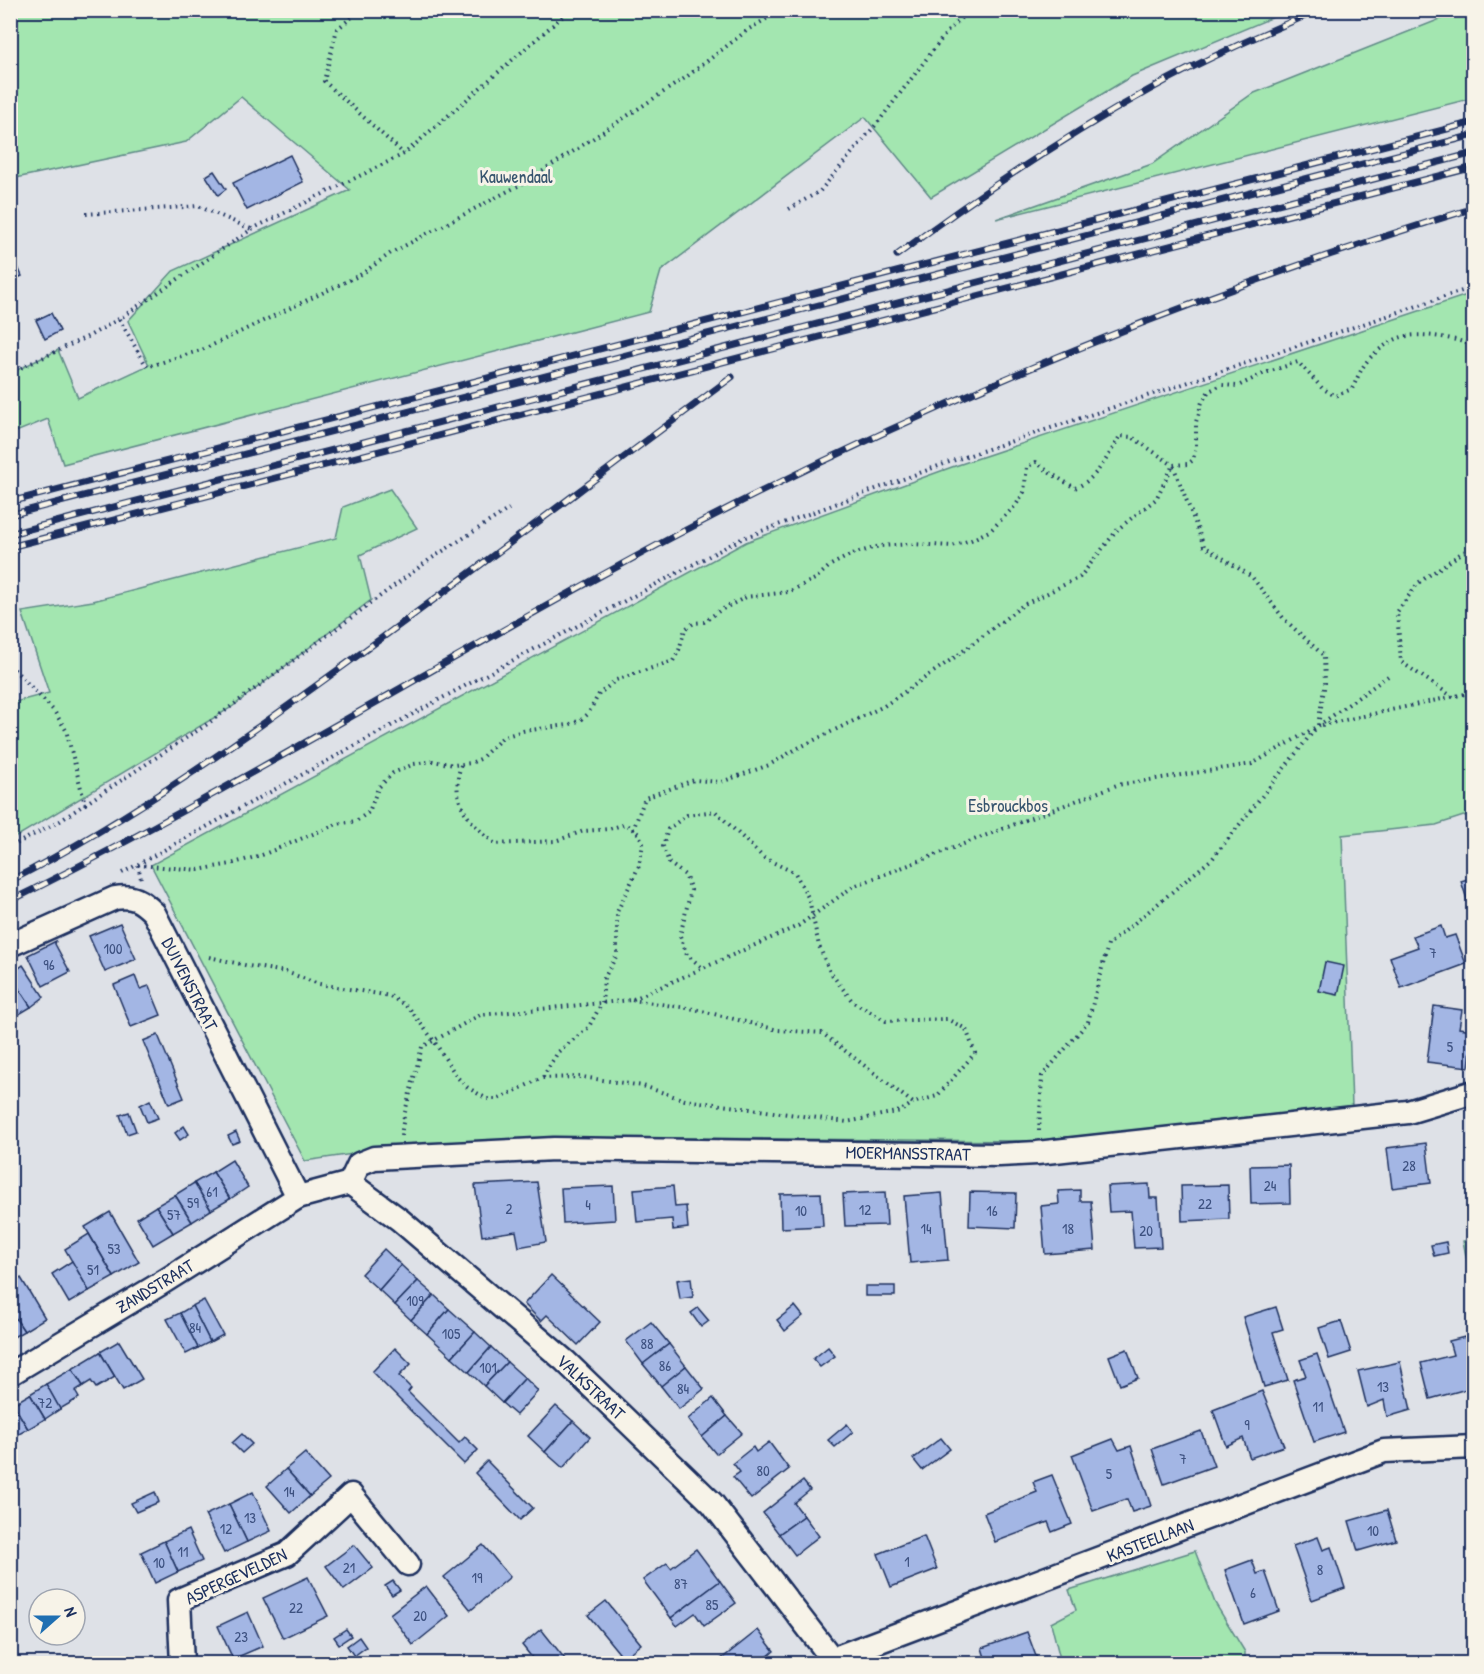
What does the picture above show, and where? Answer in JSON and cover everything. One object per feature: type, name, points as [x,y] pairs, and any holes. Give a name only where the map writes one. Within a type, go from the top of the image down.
[{"type":"street","name":"DUIVENSTRAAT","points":[[10,945],[115,898],[128,896],[141,900],[154,913],[298,1197]]},
{"type":"street","name":"MOERMANSSTRAAT","points":[[350,1183],[359,1164],[374,1158],[554,1149],[999,1155],[1037,1153],[1408,1112],[1473,1092]]},
{"type":"street","points":[[298,1197],[350,1183]]},
{"type":"street","name":"VALKSTRAAT","points":[[350,1183],[400,1220],[565,1361],[712,1503],[831,1662]]},
{"type":"street","name":"ZANDSTRAAT","points":[[10,1374],[160,1284],[298,1197]]},
{"type":"street","name":"KASTEELLAAN","points":[[831,1662],[1384,1451],[1473,1447]]},
{"type":"street","name":"ASPERGEVELDEN","points":[[182,1664],[179,1600],[287,1554],[351,1496],[408,1563]]},
{"type":"path","points":[[361,10],[337,29],[324,81],[404,154]]},
{"type":"path","points":[[10,373],[89,336],[119,319],[252,229],[404,154],[570,10]]},
{"type":"path","points":[[119,319],[147,367],[204,349],[360,275],[391,254],[531,179],[685,78],[749,29],[782,10]]},
{"type":"path","points":[[789,209],[820,191],[879,121],[947,32],[969,10]]},
{"type":"path","points":[[86,214],[198,206],[252,229]]},
{"type":"path","points":[[1037,1153],[1042,1076],[1088,1022],[1108,945],[1213,858],[1318,726],[1325,683],[1324,656],[1284,619],[1252,578],[1204,546],[1173,465],[1132,437],[1120,436],[1093,477],[1075,488],[1036,462],[1027,467],[1024,492],[1016,505],[991,530],[971,540],[952,546],[911,544],[880,546],[852,554],[831,565],[815,579],[788,592],[747,597],[719,611],[705,622],[694,623],[685,629],[673,661],[616,680],[599,694],[588,714],[581,720],[568,725],[523,731],[503,737],[480,759],[454,765],[433,761],[414,764],[393,773],[378,788],[369,812],[356,821],[337,824],[262,855],[198,870],[138,865],[434,702],[743,538],[952,461],[1473,287]]},
{"type":"path","points":[[1173,465],[1188,464],[1193,460],[1196,446],[1196,423],[1202,402],[1209,391],[1222,385],[1238,386],[1265,373],[1298,362],[1322,388],[1335,396],[1352,389],[1365,364],[1378,351],[1399,338],[1420,336],[1460,340],[1473,346]]},
{"type":"path","points":[[633,830],[645,798],[694,780],[721,782],[769,765],[798,748],[884,706],[958,655],[1023,605],[1080,577],[1118,529],[1156,500],[1173,465]]},
{"type":"path","points":[[10,848],[150,764],[429,560],[509,508]]},
{"type":"path","points":[[1453,697],[1401,662],[1397,612],[1418,583],[1462,552],[1473,548]]},
{"type":"path","points":[[10,664],[54,711],[66,730],[85,804]]},
{"type":"path","points":[[631,1000],[798,926],[854,886],[1117,785],[1252,764],[1318,726],[1391,674]]},
{"type":"path","points":[[1318,726],[1473,692]]},
{"type":"path","points":[[461,764],[457,778],[459,802],[470,821],[495,844],[555,841],[584,831],[609,830],[625,824],[639,834],[643,844],[639,866],[617,912],[617,955],[604,978],[602,1003],[588,1028],[558,1052],[542,1078]]},
{"type":"path","points":[[209,957],[286,972],[329,986],[390,996],[409,1008],[457,1077],[467,1087],[487,1100],[498,1098],[542,1078],[582,1077],[643,1086],[685,1100],[847,1122],[901,1111],[913,1103],[937,1096],[975,1053],[966,1029],[947,1019],[886,1021],[854,1002],[830,972],[819,945],[809,899],[795,873],[764,858],[715,812],[687,815],[668,829],[663,846],[669,863],[685,875],[692,890],[680,936],[687,956],[703,968]]},
{"type":"path","points":[[399,1157],[404,1116],[422,1047],[480,1015],[631,1000],[694,1009],[778,1030],[822,1033],[913,1103]]},
{"type":"green space","name":"Kauwendaal","points":[[11,10],[1288,11],[1132,76],[931,197],[865,117],[661,271],[649,312],[63,464],[48,419],[11,434],[11,373],[58,350],[78,398],[149,365],[128,321],[173,271],[350,190],[241,97],[186,142],[11,179]]},
{"type":"green space","points":[[1463,10],[1473,11],[1473,98],[996,219],[1152,164],[1252,94]]},
{"type":"green space","name":"Esbrouckbos","points":[[1473,293],[1473,813],[1436,825],[1342,835],[1352,1106],[1035,1141],[671,1138],[524,1140],[360,1153],[305,1161],[151,865],[746,542],[952,467]]},
{"type":"green space","points":[[390,489],[417,528],[360,555],[371,600],[232,707],[11,840],[11,703],[49,693],[22,612],[93,601],[336,538],[343,507]]},
{"type":"green space","points":[[1474,1239],[1473,1290],[1463,1241]]},
{"type":"green space","points":[[1195,1551],[1215,1603],[1245,1652],[1245,1663],[1061,1663],[1051,1623],[1076,1610],[1069,1590]]},
{"type":"building","points":[[290,155],[303,182],[247,210],[233,183]]},
{"type":"building","points":[[214,171],[226,189],[218,195],[206,176]]},
{"type":"building","points":[[10,249],[22,276],[10,281]]},
{"type":"building","points":[[51,313],[60,331],[45,339],[36,320]]},
{"type":"building","points":[[1474,877],[1474,921],[1461,881]]},
{"type":"building","points":[[120,923],[136,959],[105,972],[89,936]]},
{"type":"building","points":[[1441,926],[1445,938],[1455,935],[1466,964],[1401,988],[1390,957],[1418,947],[1413,936]]},
{"type":"building","points":[[56,941],[55,944],[70,972],[43,986],[28,955]]},
{"type":"building","points":[[1325,962],[1344,966],[1338,995],[1319,991]]},
{"type":"building","points":[[23,965],[44,997],[31,1007],[10,975]]},
{"type":"building","points":[[10,975],[31,1007],[16,1016],[10,1007]]},
{"type":"building","points":[[135,976],[140,989],[149,986],[161,1015],[131,1027],[114,985]]},
{"type":"building","points":[[1434,1006],[1462,1010],[1459,1028],[1473,1030],[1469,1067],[1427,1062]]},
{"type":"building","points":[[158,1035],[184,1098],[169,1104],[143,1041]]},
{"type":"building","points":[[150,1100],[158,1118],[147,1122],[140,1105]]},
{"type":"building","points":[[129,1112],[136,1131],[127,1134],[120,1115]]},
{"type":"building","points":[[184,1126],[189,1134],[180,1140],[175,1133]]},
{"type":"building","points":[[236,1132],[240,1141],[232,1144],[228,1136]]},
{"type":"building","points":[[1426,1143],[1431,1183],[1392,1188],[1387,1148]]},
{"type":"building","points":[[232,1160],[248,1187],[230,1199],[213,1172]]},
{"type":"building","points":[[1289,1165],[1290,1203],[1251,1204],[1250,1166]]},
{"type":"building","points":[[213,1172],[230,1199],[211,1210],[194,1183]]},
{"type":"building","points":[[537,1182],[546,1242],[519,1247],[516,1231],[482,1236],[475,1185]]},
{"type":"building","points":[[194,1183],[211,1210],[192,1222],[175,1195]]},
{"type":"building","points":[[1149,1184],[1150,1198],[1158,1198],[1161,1247],[1134,1248],[1131,1211],[1109,1212],[1107,1186]]},
{"type":"building","points":[[1228,1185],[1229,1219],[1182,1221],[1181,1186]]},
{"type":"building","points":[[613,1186],[615,1220],[563,1223],[561,1188]]},
{"type":"building","points":[[673,1186],[675,1207],[686,1206],[688,1228],[673,1230],[672,1219],[637,1222],[634,1189]]},
{"type":"building","points":[[1080,1190],[1080,1201],[1091,1201],[1095,1250],[1045,1254],[1041,1206],[1059,1204],[1058,1191]]},
{"type":"building","points":[[885,1192],[887,1225],[845,1226],[843,1194]]},
{"type":"building","points":[[970,1192],[1016,1193],[1015,1228],[969,1226]]},
{"type":"building","points":[[821,1193],[823,1226],[781,1228],[780,1194]]},
{"type":"building","points":[[942,1193],[948,1260],[910,1263],[904,1196]]},
{"type":"building","points":[[175,1195],[192,1222],[173,1233],[156,1206]]},
{"type":"building","points":[[156,1206],[173,1233],[153,1245],[137,1218]]},
{"type":"building","points":[[110,1212],[139,1262],[114,1277],[85,1227]]},
{"type":"building","points":[[89,1234],[114,1277],[89,1291],[65,1249]]},
{"type":"building","points":[[1446,1242],[1448,1253],[1434,1256],[1431,1245]]},
{"type":"building","points":[[384,1249],[401,1265],[379,1290],[361,1274]]},
{"type":"building","points":[[72,1261],[89,1291],[69,1303],[52,1274]]},
{"type":"building","points":[[401,1265],[418,1281],[395,1305],[379,1290]]},
{"type":"building","points":[[551,1275],[600,1322],[578,1345],[547,1315],[541,1321],[524,1304]]},
{"type":"building","points":[[21,1278],[45,1318],[24,1331],[10,1310],[10,1285]]},
{"type":"building","points":[[691,1278],[693,1297],[680,1299],[677,1280]]},
{"type":"building","points":[[418,1281],[434,1295],[411,1320],[395,1305]]},
{"type":"building","points":[[865,1286],[895,1286],[895,1296],[865,1296]]},
{"type":"building","points":[[434,1295],[449,1309],[427,1334],[411,1320]]},
{"type":"building","points":[[204,1300],[223,1335],[210,1342],[192,1306]]},
{"type":"building","points":[[192,1306],[210,1342],[198,1348],[180,1313]]},
{"type":"building","points":[[795,1306],[803,1316],[785,1331],[777,1320]]},
{"type":"building","points":[[1276,1307],[1283,1329],[1273,1332],[1288,1380],[1264,1387],[1243,1317]]},
{"type":"building","points":[[698,1308],[709,1321],[701,1327],[691,1313]]},
{"type":"building","points":[[449,1309],[475,1332],[452,1357],[427,1334]]},
{"type":"building","points":[[10,1310],[24,1331],[10,1339]]},
{"type":"building","points":[[180,1313],[198,1348],[186,1354],[167,1319]]},
{"type":"building","points":[[1341,1321],[1351,1352],[1329,1359],[1319,1328]]},
{"type":"building","points":[[651,1322],[669,1344],[643,1364],[626,1341]]},
{"type":"building","points":[[475,1332],[491,1347],[469,1372],[452,1357]]},
{"type":"building","points":[[1465,1337],[1474,1371],[1474,1387],[1430,1399],[1421,1363],[1453,1355],[1449,1341]]},
{"type":"building","points":[[119,1341],[142,1379],[123,1390],[100,1352]]},
{"type":"building","points":[[669,1344],[686,1366],[661,1386],[643,1364]]},
{"type":"building","points":[[491,1347],[507,1362],[484,1386],[469,1372]]},
{"type":"building","points":[[828,1347],[835,1356],[820,1367],[813,1359]]},
{"type":"building","points":[[395,1348],[411,1364],[399,1376],[411,1388],[408,1392],[459,1443],[465,1437],[478,1450],[464,1464],[372,1372]]},
{"type":"building","points":[[1127,1349],[1138,1378],[1120,1385],[1109,1356]]},
{"type":"building","points":[[100,1352],[115,1377],[96,1388],[91,1381],[83,1386],[72,1369]]},
{"type":"building","points":[[1317,1354],[1344,1432],[1314,1442],[1293,1380],[1306,1376],[1300,1360]]},
{"type":"building","points":[[507,1362],[525,1378],[502,1403],[484,1386]]},
{"type":"building","points":[[1400,1362],[1411,1410],[1387,1417],[1384,1400],[1367,1407],[1358,1371]]},
{"type":"building","points":[[686,1366],[704,1389],[679,1409],[661,1386]]},
{"type":"building","points":[[72,1369],[83,1386],[75,1391],[79,1398],[60,1409],[46,1384]]},
{"type":"building","points":[[525,1378],[538,1391],[516,1415],[502,1403]]},
{"type":"building","points":[[46,1384],[60,1409],[45,1419],[30,1394]]},
{"type":"building","points":[[1262,1391],[1284,1446],[1250,1458],[1243,1438],[1226,1446],[1213,1410]]},
{"type":"building","points":[[30,1394],[45,1419],[28,1429],[13,1404]]},
{"type":"building","points":[[713,1398],[727,1416],[702,1437],[688,1419]]},
{"type":"building","points":[[13,1404],[28,1429],[10,1439],[10,1406]]},
{"type":"building","points":[[556,1406],[573,1421],[545,1452],[528,1436]]},
{"type":"building","points":[[727,1416],[742,1433],[716,1454],[702,1437]]},
{"type":"building","points":[[573,1421],[590,1437],[563,1468],[545,1452]]},
{"type":"building","points":[[847,1424],[853,1432],[835,1447],[828,1440]]},
{"type":"building","points":[[1201,1431],[1214,1466],[1164,1484],[1152,1449]]},
{"type":"building","points":[[242,1434],[252,1444],[242,1453],[232,1443]]},
{"type":"building","points":[[941,1438],[950,1449],[922,1470],[913,1459]]},
{"type":"building","points":[[1113,1439],[1119,1450],[1131,1446],[1151,1506],[1132,1512],[1127,1499],[1093,1511],[1072,1455]]},
{"type":"building","points":[[769,1442],[789,1469],[751,1499],[733,1477],[740,1472],[733,1463],[753,1447],[756,1452]]},
{"type":"building","points":[[305,1453],[329,1480],[310,1496],[286,1469]]},
{"type":"building","points":[[487,1461],[533,1508],[520,1520],[475,1473]]},
{"type":"building","points":[[286,1469],[310,1496],[291,1513],[267,1486]]},
{"type":"building","points":[[1052,1475],[1072,1524],[1052,1532],[1048,1522],[995,1542],[984,1513],[1037,1492],[1033,1482]]},
{"type":"building","points":[[803,1481],[810,1490],[794,1503],[804,1516],[779,1534],[763,1513]]},
{"type":"building","points":[[155,1492],[159,1502],[136,1512],[131,1503]]},
{"type":"building","points":[[253,1492],[271,1531],[247,1542],[229,1504]]},
{"type":"building","points":[[229,1504],[247,1542],[224,1553],[205,1515]]},
{"type":"building","points":[[1387,1510],[1396,1540],[1358,1551],[1349,1521]]},
{"type":"building","points":[[804,1516],[819,1536],[795,1555],[779,1534]]},
{"type":"building","points":[[188,1530],[202,1561],[178,1572],[164,1541]]},
{"type":"building","points":[[924,1536],[937,1569],[891,1587],[878,1554]]},
{"type":"building","points":[[1318,1537],[1323,1550],[1331,1547],[1345,1588],[1312,1600],[1293,1546]]},
{"type":"building","points":[[164,1541],[178,1572],[155,1583],[141,1552]]},
{"type":"building","points":[[354,1545],[373,1568],[344,1590],[326,1566]]},
{"type":"building","points":[[483,1545],[510,1577],[471,1610],[444,1577]]},
{"type":"building","points":[[696,1549],[720,1581],[671,1618],[643,1580],[667,1563],[671,1568]]},
{"type":"building","points":[[1252,1560],[1257,1574],[1265,1571],[1279,1611],[1244,1624],[1225,1570]]},
{"type":"building","points":[[308,1577],[328,1616],[283,1638],[263,1598]]},
{"type":"building","points":[[393,1581],[400,1590],[392,1595],[385,1586]]},
{"type":"building","points":[[720,1581],[736,1603],[704,1626],[695,1613],[677,1626],[671,1618]]},
{"type":"building","points":[[426,1586],[449,1616],[413,1645],[390,1614]]},
{"type":"building","points":[[606,1601],[641,1644],[623,1658],[588,1615]]},
{"type":"building","points":[[248,1612],[263,1646],[233,1659],[218,1626]]},
{"type":"building","points":[[346,1629],[351,1636],[339,1644],[334,1637]]},
{"type":"building","points":[[541,1629],[569,1664],[537,1664],[522,1645]]},
{"type":"building","points":[[758,1630],[774,1651],[759,1664],[715,1664]]},
{"type":"building","points":[[1027,1632],[1037,1659],[1025,1664],[987,1664],[982,1648]]},
{"type":"building","points":[[359,1637],[366,1647],[354,1656],[347,1646]]},
{"type":"railway","points":[[897,255],[1020,168],[1116,109],[1212,57],[1319,10]]},
{"type":"railway","points":[[10,502],[1474,122]]},
{"type":"railway","points":[[10,515],[1474,135]]},
{"type":"railway","points":[[10,534],[1474,153]]},
{"type":"railway","points":[[10,547],[1474,167]]},
{"type":"railway","points":[[10,901],[95,858],[264,766],[598,577],[778,483],[874,437],[972,393],[1170,312],[1270,275],[1474,208]]},
{"type":"railway","points":[[10,881],[103,829],[194,772],[414,614],[732,377]]}]
